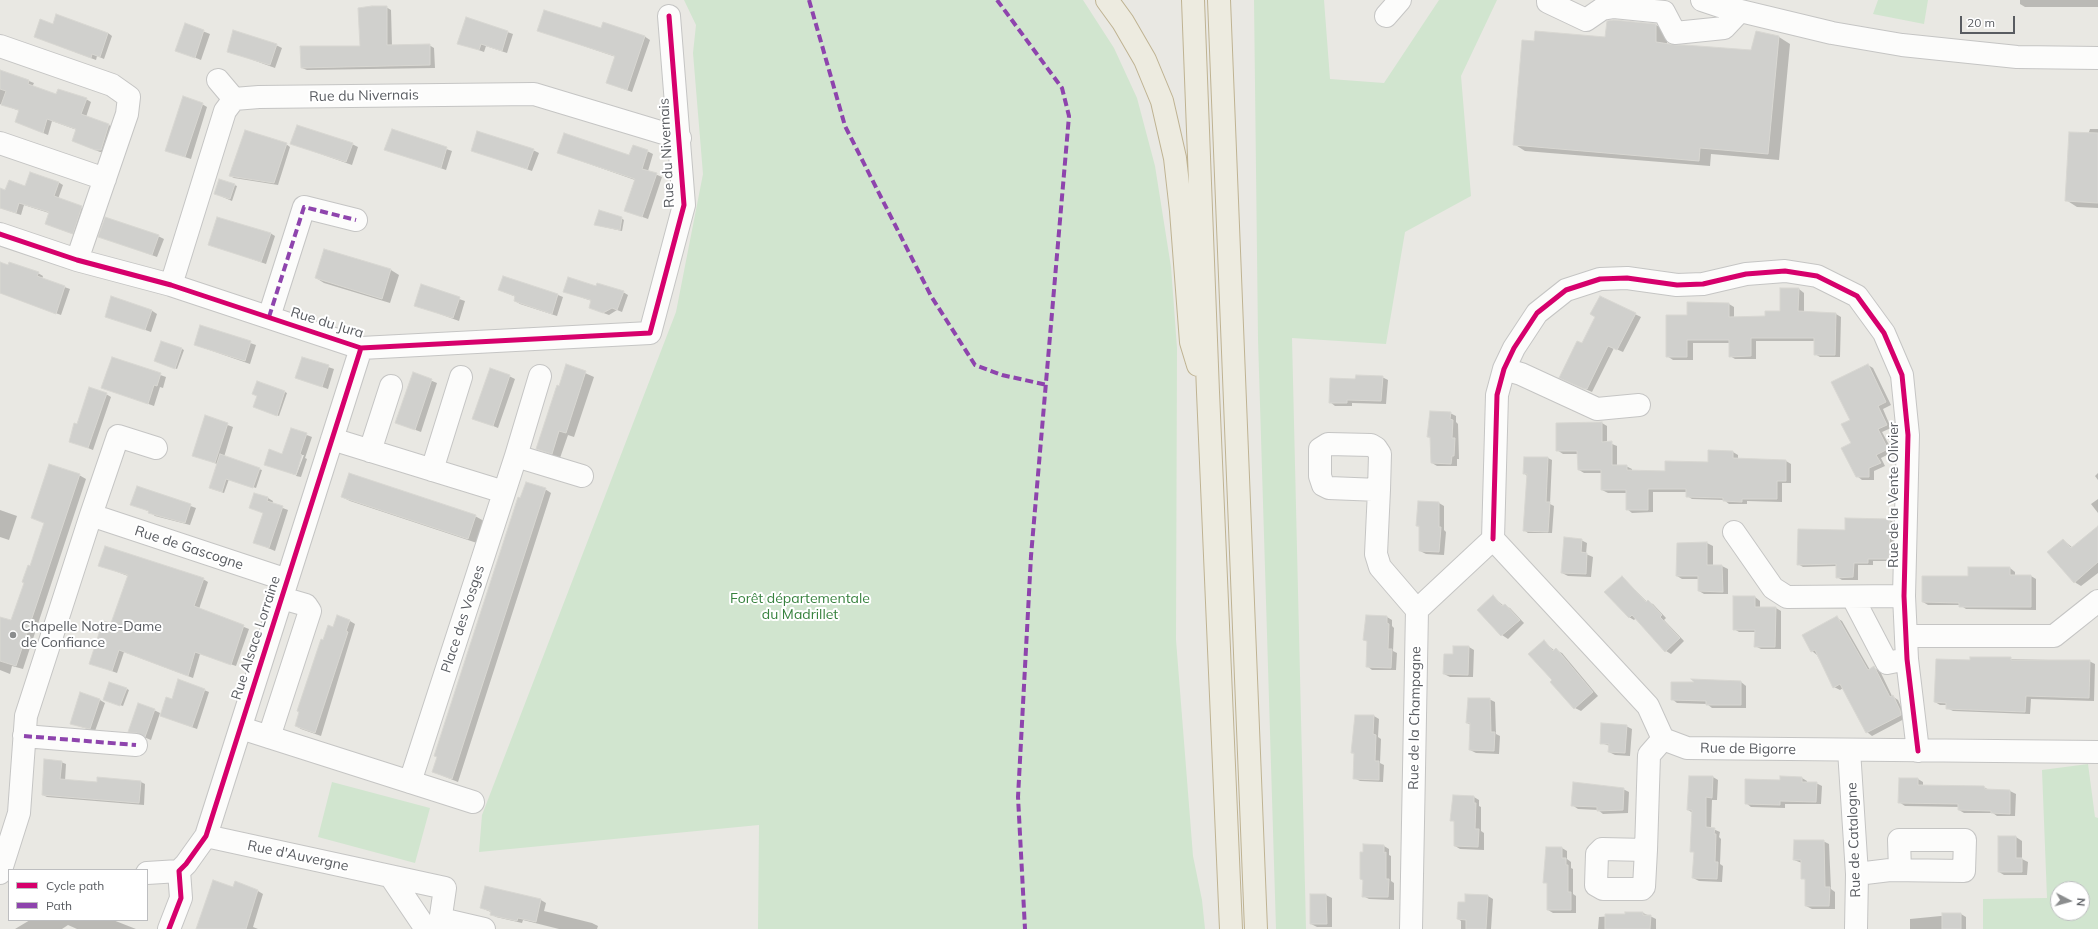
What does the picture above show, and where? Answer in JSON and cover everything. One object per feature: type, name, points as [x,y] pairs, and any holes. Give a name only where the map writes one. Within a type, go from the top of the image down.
[{"type":"highway","points":[[1106,0],[1123,22],[1145,60],[1162,101],[1175,158],[1190,342],[1208,392]]},
{"type":"highway","points":[[1193,0],[1231,929]]},
{"type":"highway","points":[[1219,0],[1256,929]]},
{"type":"street","points":[[1548,0],[1548,2],[1586,20],[1602,9],[1614,7],[1664,12],[1675,33],[1724,28],[1740,11]]},
{"type":"street","points":[[1702,0],[1740,11],[1832,33],[1902,45],[1948,48],[2017,57],[2098,58]]},
{"type":"street","name":"Rue du Nivernais","points":[[650,333],[684,205],[680,138],[669,16]]},
{"type":"street","points":[[0,46],[112,85],[129,97],[127,114],[77,260]]},
{"type":"street","points":[[171,285],[225,111],[234,99],[218,80]]},
{"type":"street","name":"Rue du Nivernais","points":[[234,99],[259,97],[534,94],[680,138]]},
{"type":"street","points":[[0,143],[105,179]]},
{"type":"street","points":[[269,317],[304,207],[356,220]]},
{"type":"street","name":"Rue du Jura","points":[[0,234],[77,260],[171,285],[361,348],[650,333]]},
{"type":"street","name":"Rue de la Vente Olivier","points":[[1493,539],[1497,395],[1504,370],[1514,348],[1537,313],[1566,290],[1600,279],[1627,278],[1677,285],[1703,284],[1746,274],[1785,271],[1817,276],[1857,296],[1884,333],[1902,375],[1908,435],[1904,596],[1907,660],[1918,751]]},
{"type":"street","name":"Rue Alsace Lorraine","points":[[179,871],[186,864],[206,836],[361,348]]},
{"type":"street","points":[[1504,370],[1521,374],[1596,408],[1639,405]]},
{"type":"street","name":"Place des Vosges","points":[[410,782],[516,456],[540,376]]},
{"type":"street","points":[[432,470],[461,377]]},
{"type":"street","points":[[370,451],[391,386]]},
{"type":"street","points":[[0,873],[19,813],[26,716],[118,436],[156,448]]},
{"type":"street","points":[[332,439],[504,492]]},
{"type":"street","points":[[516,456],[582,476]]},
{"type":"street","points":[[1378,490],[1376,554],[1380,567],[1417,610],[1493,539],[1648,706],[1663,739],[1649,755],[1646,850]]},
{"type":"street","name":"Rue de Gascogne","points":[[91,515],[285,589],[306,605],[310,611],[269,737]]},
{"type":"street","points":[[1734,532],[1773,588],[1787,597],[1854,598],[1904,596]]},
{"type":"street","points":[[1854,598],[1887,663],[1907,660]]},
{"type":"street","points":[[1906,636],[2054,636],[2098,601]]},
{"type":"street","name":"Rue de la Champagne","points":[[1411,929],[1417,610]]},
{"type":"street","points":[[241,728],[473,802]]},
{"type":"street","points":[[24,736],[136,745]]},
{"type":"street","name":"Rue de Bigorre","points":[[1663,739],[1687,748],[2098,752]]},
{"type":"street","name":"Rue de Catalogne","points":[[1849,750],[1857,874],[1856,929]]},
{"type":"street","name":"Rue d'Auvergne","points":[[206,836],[444,888],[435,926]]},
{"type":"street","points":[[1857,874],[1900,870]]},
{"type":"street","points":[[148,873],[179,871],[181,898],[169,929]]},
{"type":"street","points":[[391,877],[435,926],[484,929]]},
{"type":"green space","name":"Forêt départementale du Madrillet","points":[[684,0],[1083,0],[1114,48],[1137,98],[1155,166],[1171,267],[1177,348],[1176,640],[1193,856],[1202,900],[1205,929],[758,929],[759,825],[479,852],[482,815],[676,312],[703,174],[693,53],[696,25]]},
{"type":"green space","points":[[1254,0],[1324,0],[1330,79],[1384,83],[1439,0],[1497,0],[1461,76],[1471,196],[1405,232],[1386,344],[1292,338],[1306,929],[1276,929],[1258,339]]},
{"type":"green space","points":[[1878,0],[1928,0],[1924,24],[1873,14]]},
{"type":"green space","points":[[2088,764],[2095,817],[2098,818],[2098,929],[1983,929],[1983,899],[2047,898],[2042,770]]},
{"type":"green space","points":[[332,782],[430,808],[415,863],[318,837]]},
{"type":"building","points":[[387,6],[387,45],[430,44],[430,65],[301,68],[300,46],[360,46],[358,8]]},
{"type":"building","points":[[544,10],[601,28],[603,22],[645,36],[627,90],[606,83],[615,56],[537,31]]},
{"type":"building","points":[[56,14],[108,33],[100,57],[92,54],[91,58],[34,37],[40,19],[53,24]]},
{"type":"building","points":[[466,17],[508,31],[502,51],[481,44],[479,50],[457,44]]},
{"type":"building","points":[[1614,20],[1656,24],[1656,42],[1676,45],[1751,50],[1756,31],[1779,36],[1768,154],[1700,148],[1699,161],[1513,145],[1522,40],[1534,41],[1535,31],[1605,37],[1607,21]]},
{"type":"building","points":[[185,23],[204,30],[195,58],[175,51]]},
{"type":"building","points":[[233,30],[277,44],[270,65],[227,52]]},
{"type":"building","points":[[0,70],[29,80],[28,84],[56,94],[58,89],[87,98],[81,114],[109,124],[101,150],[95,150],[72,141],[76,129],[47,119],[43,133],[15,122],[19,110],[1,105],[6,91],[0,89]]},
{"type":"building","points":[[183,96],[203,103],[185,157],[165,151]]},
{"type":"building","points":[[297,125],[353,143],[346,162],[290,144]]},
{"type":"building","points":[[392,129],[447,147],[441,168],[384,150]]},
{"type":"building","points":[[245,130],[287,143],[274,183],[229,176]]},
{"type":"building","points":[[477,131],[534,149],[527,169],[471,151]]},
{"type":"building","points":[[2069,132],[2098,133],[2098,203],[2065,201]]},
{"type":"building","points":[[564,133],[629,155],[633,145],[648,150],[642,169],[657,173],[642,217],[624,211],[635,179],[557,153]]},
{"type":"building","points":[[30,172],[59,182],[54,196],[82,206],[73,234],[45,224],[49,212],[19,203],[16,213],[0,208],[0,188],[5,190],[9,180],[25,186]]},
{"type":"building","points":[[219,179],[235,184],[230,199],[214,194]]},
{"type":"building","points":[[599,210],[622,217],[620,230],[594,225]]},
{"type":"building","points":[[105,217],[159,235],[152,255],[98,237]]},
{"type":"building","points":[[217,217],[271,233],[261,262],[208,245]]},
{"type":"building","points":[[324,249],[391,269],[382,299],[315,278]]},
{"type":"building","points":[[0,262],[8,265],[9,262],[39,272],[37,276],[65,286],[56,314],[0,293]]},
{"type":"building","points":[[503,276],[558,294],[552,314],[514,301],[515,296],[498,290]]},
{"type":"building","points":[[568,277],[596,286],[597,283],[624,291],[617,310],[612,308],[603,313],[589,308],[591,300],[563,292]]},
{"type":"building","points":[[421,284],[460,297],[453,318],[414,306]]},
{"type":"building","points":[[1780,288],[1799,288],[1798,311],[1836,313],[1835,355],[1814,355],[1814,338],[1751,338],[1751,356],[1729,357],[1729,340],[1687,340],[1687,357],[1666,357],[1666,315],[1687,315],[1687,302],[1729,303],[1729,317],[1765,316],[1765,311],[1780,311]]},
{"type":"building","points":[[111,296],[152,310],[145,330],[105,317]]},
{"type":"building","points":[[1600,296],[1636,313],[1617,350],[1608,346],[1587,389],[1584,389],[1559,378],[1577,341],[1582,343],[1595,317],[1590,314]]},
{"type":"building","points":[[200,325],[251,341],[245,361],[194,345]]},
{"type":"building","points":[[161,341],[182,348],[175,369],[154,361]]},
{"type":"building","points":[[112,357],[161,373],[157,386],[154,385],[148,404],[101,388]]},
{"type":"building","points":[[302,357],[329,365],[322,387],[295,378]]},
{"type":"building","points":[[566,364],[586,371],[566,433],[559,431],[552,454],[536,449],[557,385],[559,386]]},
{"type":"building","points":[[1868,364],[1886,402],[1878,406],[1887,425],[1878,429],[1888,449],[1876,455],[1881,463],[1869,468],[1869,477],[1856,477],[1841,448],[1851,443],[1841,424],[1850,420],[1831,382]]},
{"type":"building","points":[[490,368],[510,375],[493,426],[472,419]]},
{"type":"building","points":[[413,372],[432,379],[415,430],[395,423]]},
{"type":"building","points":[[1356,375],[1383,376],[1381,401],[1347,400],[1347,403],[1329,403],[1330,378],[1355,379]]},
{"type":"building","points":[[257,381],[285,391],[277,416],[253,407],[257,396],[252,394]]},
{"type":"building","points":[[89,387],[107,393],[88,448],[69,442],[74,423],[77,424]]},
{"type":"building","points":[[1430,411],[1451,412],[1450,419],[1453,420],[1452,438],[1455,438],[1454,456],[1452,456],[1451,464],[1431,463],[1430,437],[1427,437]]},
{"type":"building","points":[[205,415],[228,423],[215,463],[192,456]]},
{"type":"building","points":[[1602,422],[1602,442],[1612,441],[1612,465],[1627,465],[1627,470],[1665,471],[1665,461],[1708,462],[1708,450],[1733,451],[1733,458],[1786,460],[1786,481],[1777,481],[1777,499],[1742,499],[1742,502],[1723,501],[1723,498],[1686,497],[1686,489],[1648,489],[1648,510],[1626,510],[1626,490],[1601,490],[1601,470],[1578,470],[1577,451],[1556,451],[1556,423]]},
{"type":"building","points":[[291,428],[307,433],[300,454],[302,455],[296,475],[264,465],[269,449],[282,454]]},
{"type":"building","points":[[220,454],[260,468],[253,488],[226,479],[222,492],[209,488]]},
{"type":"building","points":[[1524,457],[1548,457],[1546,502],[1550,502],[1548,532],[1523,531],[1527,474],[1523,474]]},
{"type":"building","points":[[49,464],[80,474],[16,666],[0,661],[0,617],[11,620],[24,583],[22,582],[28,565],[30,566],[44,523],[31,518]]},
{"type":"building","points":[[349,473],[476,515],[468,539],[341,497]]},
{"type":"building","points":[[526,482],[546,488],[452,779],[432,772],[437,757],[434,756],[518,497],[520,498]]},
{"type":"building","points":[[137,486],[191,504],[185,523],[148,513],[149,511],[130,505]]},
{"type":"building","points":[[254,493],[268,497],[267,501],[283,506],[269,548],[253,543],[263,513],[249,508]]},
{"type":"building","points":[[1418,501],[1439,502],[1439,527],[1441,527],[1439,552],[1419,551],[1419,526],[1416,526]]},
{"type":"building","points":[[1845,518],[1890,519],[1889,559],[1868,559],[1868,563],[1854,563],[1853,577],[1836,578],[1836,564],[1797,565],[1798,529],[1845,530]]},
{"type":"building","points":[[2098,526],[2098,562],[2074,583],[2047,552],[2063,539],[2071,548]]},
{"type":"building","points":[[1564,537],[1582,539],[1581,552],[1587,553],[1586,574],[1561,573]]},
{"type":"building","points":[[1707,542],[1707,565],[1722,565],[1723,592],[1698,591],[1698,576],[1676,576],[1677,543]]},
{"type":"building","points":[[105,546],[204,578],[194,606],[244,625],[231,665],[195,652],[188,676],[119,650],[112,671],[89,664],[103,621],[111,623],[128,575],[98,566]]},
{"type":"building","points":[[1968,567],[2010,567],[2010,575],[2031,575],[2031,607],[1959,607],[1959,603],[1922,602],[1922,576],[1968,576]]},
{"type":"building","points":[[1622,576],[1646,602],[1648,600],[1662,615],[1660,617],[1680,638],[1665,652],[1632,615],[1629,618],[1604,592]]},
{"type":"building","points":[[1493,595],[1502,606],[1505,604],[1520,620],[1501,636],[1477,610]]},
{"type":"building","points":[[1733,596],[1755,596],[1755,607],[1776,607],[1775,647],[1754,647],[1755,630],[1733,630]]},
{"type":"building","points":[[337,615],[350,620],[346,631],[348,632],[315,733],[295,726],[299,712],[297,711],[321,639],[323,640],[328,625],[333,627]]},
{"type":"building","points":[[1366,615],[1387,616],[1387,623],[1389,624],[1388,649],[1392,649],[1391,668],[1366,667],[1367,641],[1363,640]]},
{"type":"building","points":[[1837,616],[1868,670],[1874,666],[1890,697],[1893,695],[1900,710],[1901,715],[1866,733],[1840,684],[1833,688],[1815,650],[1811,652],[1802,635]]},
{"type":"building","points":[[1544,640],[1553,651],[1556,648],[1593,692],[1574,709],[1550,682],[1552,680],[1528,654]]},
{"type":"building","points":[[1453,646],[1469,646],[1468,675],[1443,674],[1444,654],[1453,654]]},
{"type":"building","points":[[1970,657],[2011,657],[2011,660],[2090,660],[2089,698],[2026,696],[2025,712],[1946,709],[1946,703],[1934,702],[1936,659],[1970,660]]},
{"type":"building","points":[[178,679],[205,689],[192,727],[160,716],[166,697],[172,699]]},
{"type":"building","points":[[1691,679],[1741,681],[1741,705],[1706,705],[1706,701],[1671,700],[1671,682],[1694,682]]},
{"type":"building","points":[[109,682],[127,688],[120,706],[103,700]]},
{"type":"building","points":[[80,692],[100,699],[90,729],[70,724]]},
{"type":"building","points":[[1468,698],[1490,698],[1491,732],[1495,732],[1494,751],[1469,750],[1470,723],[1466,723]]},
{"type":"building","points":[[138,703],[155,709],[145,737],[137,733],[128,732]]},
{"type":"building","points":[[1355,715],[1374,715],[1373,734],[1376,735],[1375,761],[1379,761],[1379,780],[1353,779],[1354,753],[1351,753]]},
{"type":"building","points":[[1601,723],[1627,725],[1625,753],[1608,752],[1609,744],[1600,744]]},
{"type":"building","points":[[44,759],[62,761],[60,779],[97,782],[97,777],[141,781],[139,803],[42,795]]},
{"type":"building","points":[[1689,776],[1713,776],[1712,798],[1706,797],[1706,827],[1715,828],[1715,862],[1718,862],[1717,879],[1692,878],[1694,852],[1690,852],[1692,810],[1687,810]]},
{"type":"building","points":[[1780,776],[1802,777],[1802,782],[1817,782],[1816,802],[1780,801],[1780,805],[1745,804],[1745,779],[1780,780]]},
{"type":"building","points":[[1899,778],[1918,778],[1918,785],[1984,786],[1985,789],[2010,790],[2010,814],[1991,813],[1991,811],[1958,810],[1958,804],[1898,803]]},
{"type":"building","points":[[1573,782],[1624,788],[1623,810],[1597,811],[1597,807],[1571,806]]},
{"type":"building","points":[[1453,795],[1474,796],[1474,803],[1476,803],[1475,829],[1479,829],[1478,847],[1454,846],[1454,821],[1450,821]]},
{"type":"building","points":[[1998,836],[2016,836],[2016,858],[2022,858],[2022,872],[1998,872]]},
{"type":"building","points":[[1794,840],[1824,840],[1825,887],[1830,887],[1829,906],[1805,906],[1805,879],[1801,879],[1801,860],[1793,860]]},
{"type":"building","points":[[1363,844],[1384,845],[1384,853],[1386,852],[1386,879],[1389,879],[1388,897],[1362,897],[1363,880],[1360,879],[1360,852],[1363,852]]},
{"type":"building","points":[[1546,847],[1562,847],[1562,858],[1566,858],[1566,865],[1568,865],[1568,892],[1571,892],[1571,910],[1547,910],[1547,883],[1543,883]]},
{"type":"building","points":[[213,880],[233,887],[235,881],[258,890],[246,929],[196,929]]},
{"type":"building","points":[[485,886],[541,899],[536,922],[518,918],[517,921],[490,915],[491,911],[480,908]]},
{"type":"building","points":[[1310,894],[1326,894],[1327,924],[1310,924]]},
{"type":"building","points":[[1465,894],[1488,895],[1486,929],[1466,929],[1466,920],[1457,919],[1458,902],[1465,902]]},
{"type":"building","points":[[1625,912],[1643,912],[1643,915],[1651,915],[1650,929],[1605,929],[1605,914],[1625,914]]},
{"type":"building","points":[[1942,913],[1961,913],[1961,929],[1942,929]]},
{"type":"marked path","points":[[809,0],[845,126],[931,296],[975,365],[1002,375],[1047,385]]},
{"type":"marked path","points":[[997,0],[1062,88],[1069,116],[1031,556],[1018,797],[1025,929]]},
{"type":"marked path","points":[[269,317],[304,207],[356,220]]},
{"type":"marked path","points":[[24,736],[136,745]]},
{"type":"cycle path","points":[[0,234],[77,260],[171,285],[361,348],[650,333],[684,205],[669,16]]},
{"type":"cycle path","points":[[1493,539],[1497,395],[1504,369],[1514,348],[1537,313],[1566,290],[1600,279],[1627,278],[1677,285],[1703,284],[1746,274],[1785,271],[1817,276],[1857,296],[1884,333],[1902,375],[1908,435],[1904,596],[1907,659],[1918,751]]},
{"type":"cycle path","points":[[169,929],[181,898],[179,871],[186,864],[206,836],[361,348]]},
{"type":"place","name":"Chapelle Notre-Dame de Confiance","points":[[13,635]]}]
